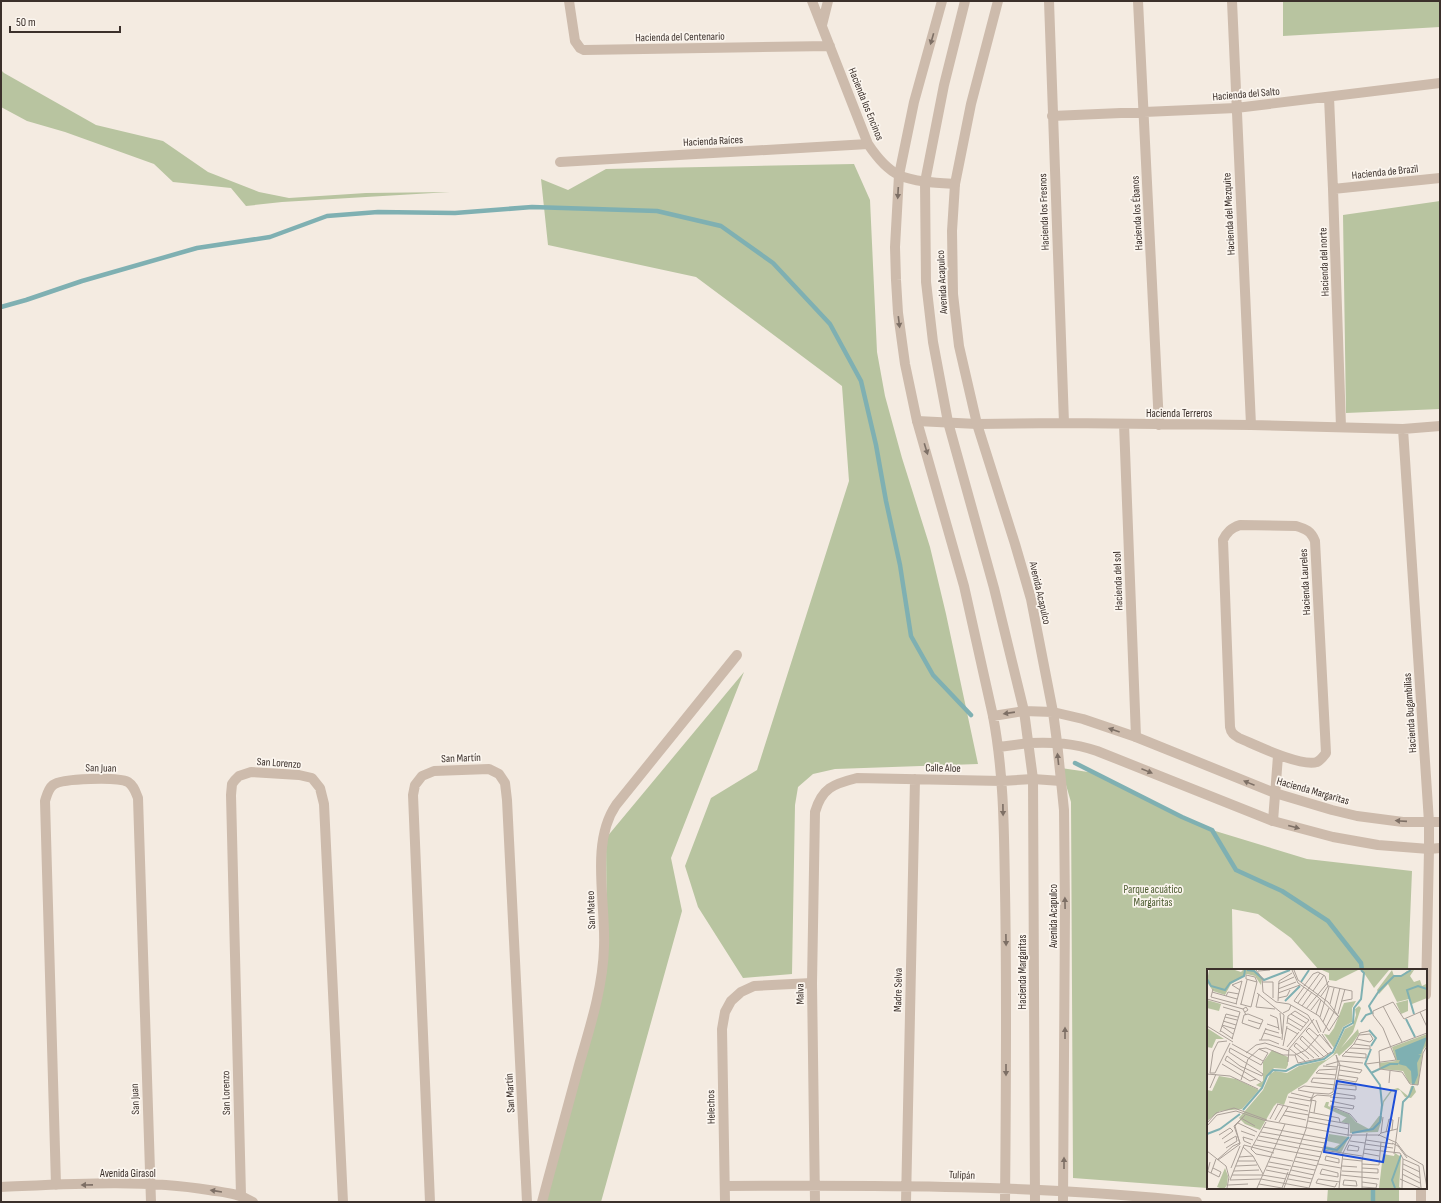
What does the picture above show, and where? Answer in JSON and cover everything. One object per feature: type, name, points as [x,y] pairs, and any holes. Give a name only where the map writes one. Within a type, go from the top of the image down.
[{"type":"street","name":"Hacienda del Centenario","points":[[570,1],[575,41],[580,48],[584,50],[830,46]]},
{"type":"street","name":"Hacienda los Encinos","points":[[812,1],[868,144],[874,154],[885,165],[899,175],[925,182],[955,184]]},
{"type":"street","points":[[822,25],[828,1]]},
{"type":"street","points":[[942,1],[914,102],[899,175],[895,247],[898,313],[905,364],[918,421],[964,586],[993,716]]},
{"type":"street","name":"Avenida Acapulco","points":[[965,1],[944,85],[925,182],[926,282],[933,342],[948,422],[994,588],[1024,711]]},
{"type":"street","name":"Avenida Acapulco","points":[[998,1],[971,104],[955,184],[952,232],[953,294],[959,346],[977,424],[1015,544],[1030,599],[1053,712],[1057,742],[1064,810],[1065,909],[1063,1202]]},
{"type":"street","name":"Hacienda los Fresnos","points":[[1049,1],[1064,423]]},
{"type":"street","name":"Hacienda los Ébanos","points":[[1138,1],[1159,425]]},
{"type":"street","name":"Hacienda del Mezquite","points":[[1232,1],[1251,425]]},
{"type":"street","name":"Hacienda del Salto","points":[[1052,116],[1236,108],[1440,83]]},
{"type":"street","name":"Hacienda del norte","points":[[1329,97],[1341,427]]},
{"type":"street","name":"Hacienda Raíces","points":[[560,162],[868,144]]},
{"type":"street","name":"Hacienda de Brazil","points":[[1333,189],[1440,178]]},
{"type":"street","name":"Hacienda Terreros","points":[[918,421],[977,424],[1064,423],[1251,425],[1403,429],[1440,426]]},
{"type":"street","name":"Hacienda del sol","points":[[1124,424],[1136,738]]},
{"type":"street","name":"Hacienda Bugambilias","points":[[1403,429],[1429,822],[1427,969]]},
{"type":"street","name":"Hacienda Laureles","points":[[1240,525],[1296,526],[1305,528],[1311,533],[1315,541],[1326,753],[1318,762],[1311,763],[1278,756],[1239,738],[1233,734],[1230,727],[1222,540],[1232,528],[1240,525]]},
{"type":"street","name":"San Mateo","points":[[542,1202],[594,1014],[603,969],[604,946],[601,866],[605,827],[616,804],[737,656]]},
{"type":"street","name":"Hacienda Margaritas","points":[[1024,711],[1033,779],[1035,1202]]},
{"type":"street","name":"Hacienda Margaritas","points":[[1005,1202],[1006,942],[1002,781],[999,747],[993,716],[1024,711],[1053,712],[1083,719],[1136,738],[1275,793],[1357,816],[1403,822],[1440,822]]},
{"type":"street","points":[[999,747],[1029,743],[1057,742],[1079,745],[1273,821],[1333,838],[1378,845],[1429,849],[1440,848]]},
{"type":"street","points":[[1273,821],[1278,756]]},
{"type":"street","name":"San Martín","points":[[430,1202],[413,795],[415,785],[422,776],[434,771],[489,769],[499,774],[505,783],[507,800],[527,1202]]},
{"type":"street","name":"San Lorenzo","points":[[241,1195],[231,795],[232,784],[239,776],[251,772],[299,775],[312,778],[320,788],[324,804],[343,1202]]},
{"type":"street","name":"Calle Aloe","points":[[828,789],[842,782],[857,778],[1002,781],[1033,779],[1061,781]]},
{"type":"street","name":"San Juan","points":[[56,1185],[45,801],[47,792],[54,784],[64,780],[114,779],[126,781],[134,787],[138,798],[149,1184],[151,1202]]},
{"type":"street","name":"Madre Selva","points":[[906,1202],[915,779]]},
{"type":"street","name":"Malva","points":[[815,1202],[812,983],[814,812],[818,800],[828,789]]},
{"type":"street","name":"Helechos","points":[[725,1202],[722,1029],[725,1012],[731,1000],[741,992],[754,986],[812,983]]},
{"type":"street","name":"Avenida Girasol","points":[[1,1187],[149,1184],[186,1186],[241,1195],[253,1202]]},
{"type":"street","name":"Tulipán","points":[[725,1186],[815,1185],[1005,1188],[1064,1191],[1197,1202]]},
{"type":"street","points":[[1421,1202],[1422,1189]]},
{"type":"green space","points":[[1283,1],[1440,1],[1440,27],[1283,36]]},
{"type":"green space","points":[[1,70],[96,125],[163,141],[208,172],[259,192],[289,198],[366,193],[450,192],[282,202],[246,206],[231,188],[173,182],[154,164],[65,132],[27,121],[1,107]]},
{"type":"green space","points":[[854,164],[870,200],[877,352],[885,396],[902,458],[930,547],[978,764],[835,769],[813,774],[798,787],[795,805],[792,974],[743,978],[698,907],[685,866],[711,798],[757,770],[849,481],[842,386],[696,277],[548,245],[541,179],[568,190],[606,169]]},
{"type":"green space","points":[[1440,201],[1440,409],[1346,413],[1343,215]]},
{"type":"green space","points":[[744,672],[671,858],[682,911],[601,1202],[546,1202],[607,969],[606,838]]},
{"type":"green space","name":"Parque acuático Margaritas","points":[[1061,768],[1095,773],[1182,817],[1212,830],[1307,859],[1412,871],[1408,969],[1318,969],[1291,938],[1258,914],[1232,909],[1233,969],[1207,969],[1207,1188],[1073,1178],[1071,802]]},
{"type":"green space","points":[[1328,1189],[1399,1189],[1399,1202],[1327,1202]]},
{"type":"waterway","points":[[1,307],[82,281],[197,248],[270,237],[327,216],[378,212],[455,213],[532,207],[657,211],[721,226],[773,263],[830,324],[861,381],[876,445],[900,565],[911,636],[933,675],[971,715]]},
{"type":"waterway","points":[[1075,763],[1182,817],[1212,830],[1236,870],[1282,891],[1328,921],[1361,963],[1362,969]]},
{"type":"waterway","points":[[1373,1189],[1373,1202]]}]
